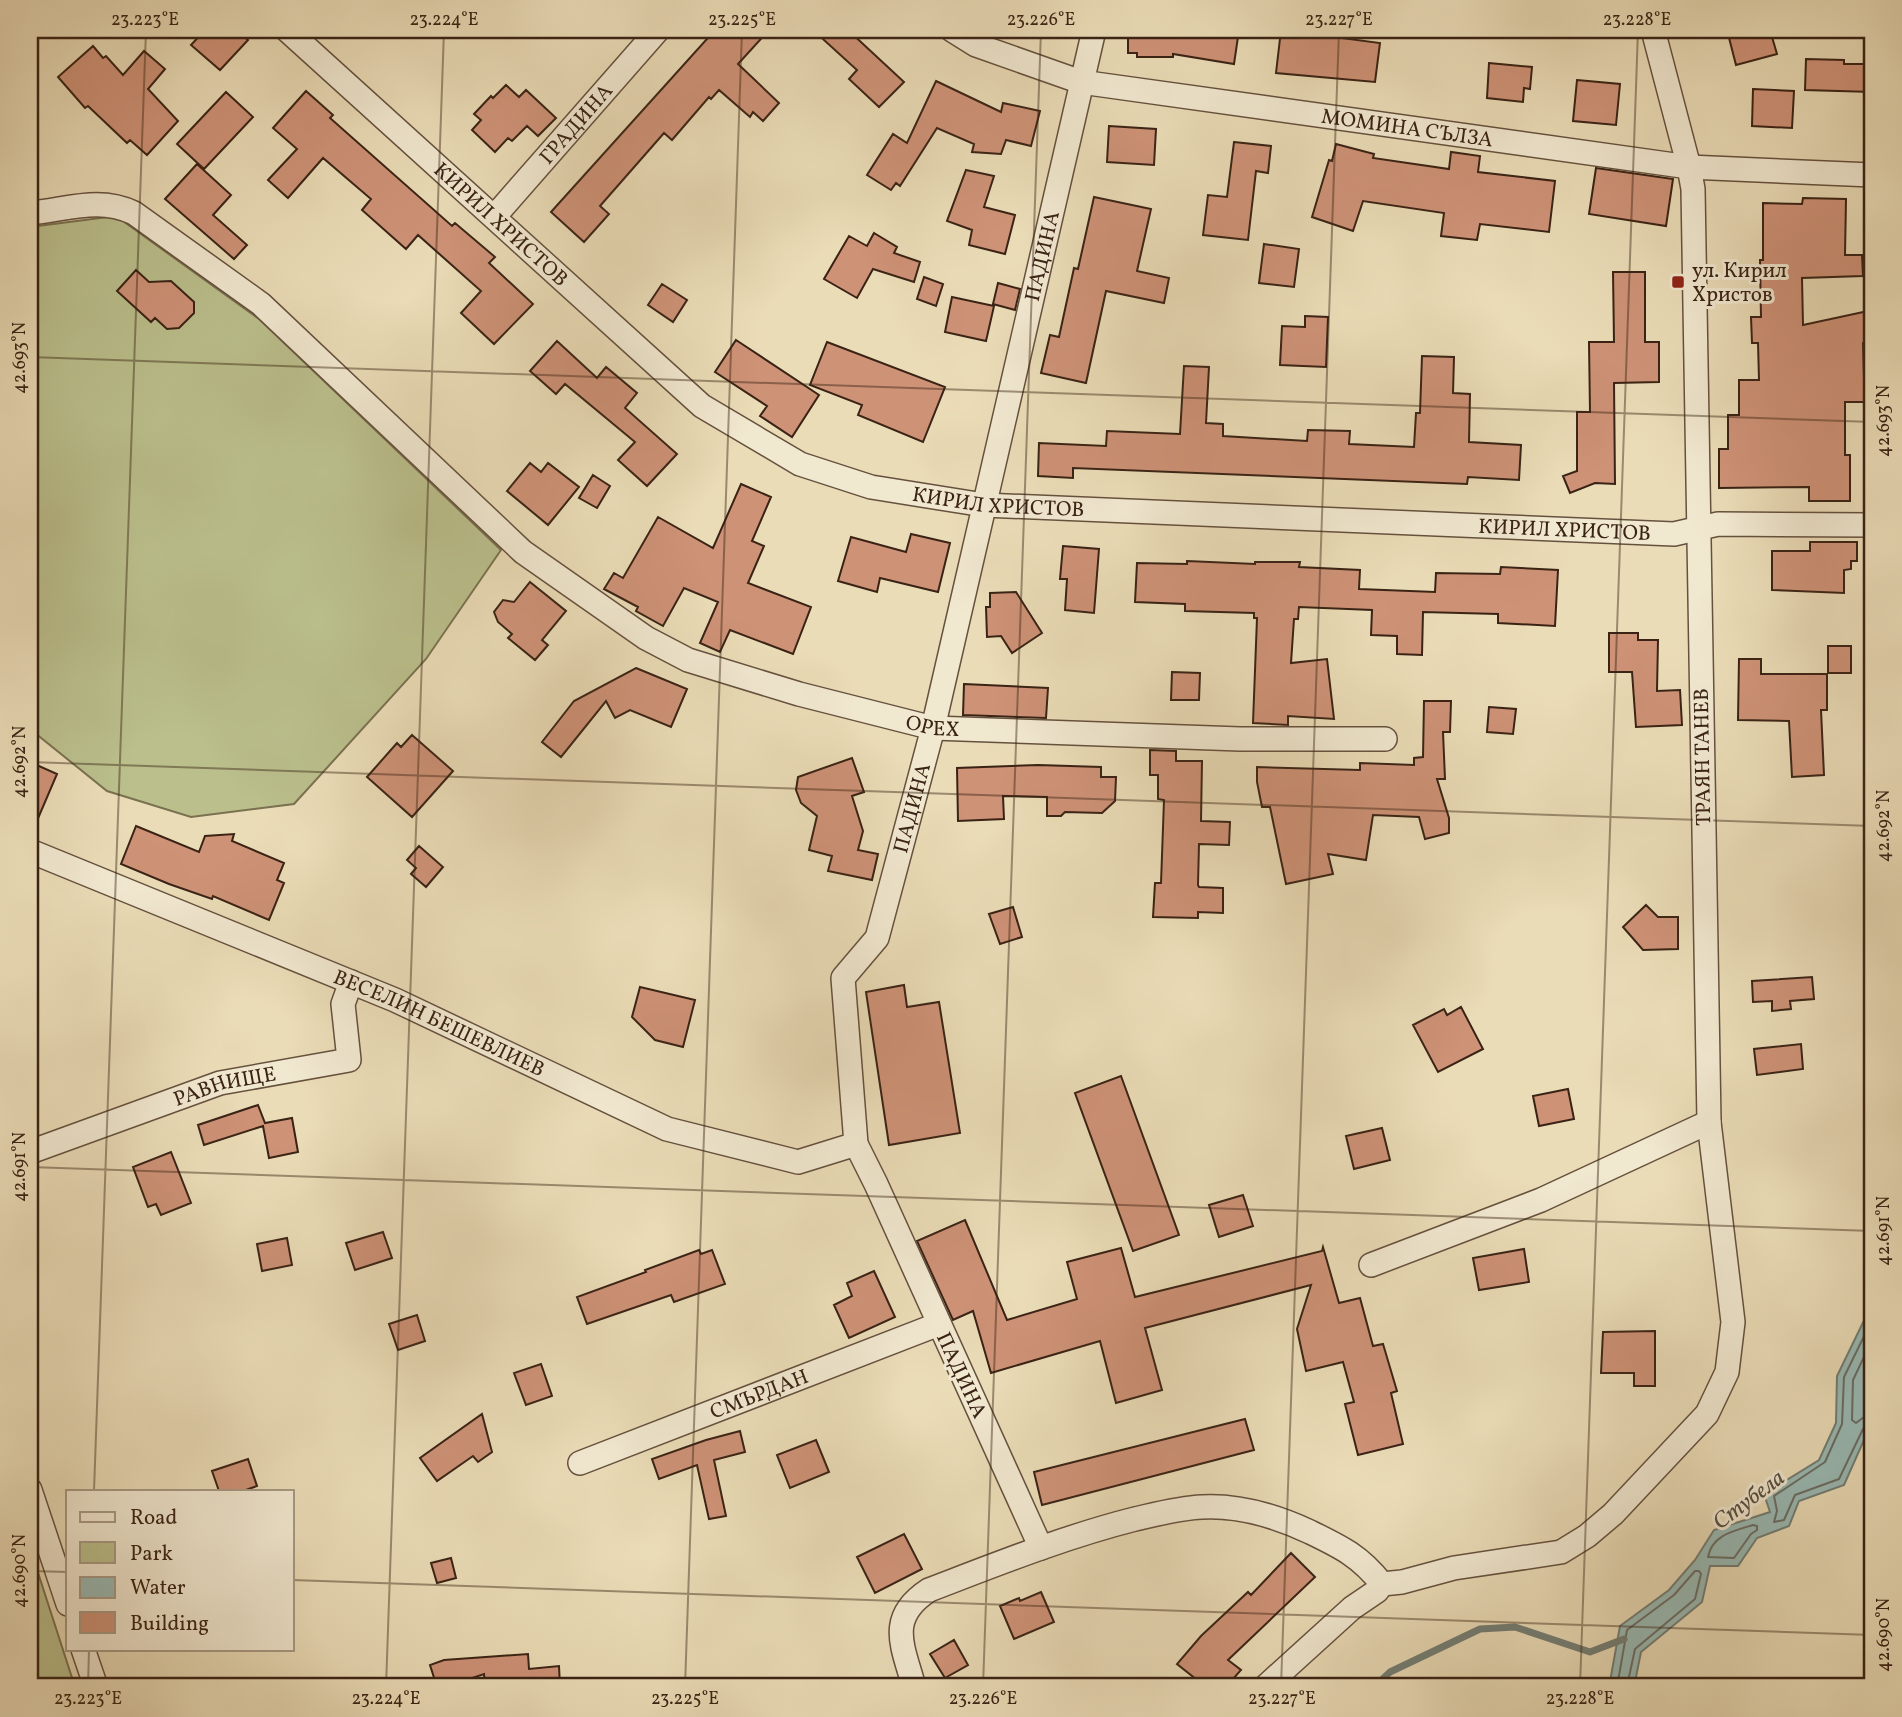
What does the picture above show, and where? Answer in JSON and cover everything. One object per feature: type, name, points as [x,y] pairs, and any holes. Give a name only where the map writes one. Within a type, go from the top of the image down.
[{"type":"street","name":"КИРИЛ ХРИСТОВ","points":[[287,30],[702,406],[800,464],[871,487],[984,505],[1675,534],[1717,524],[1872,525]]},
{"type":"street","name":"ГРАДИНА","points":[[494,217],[658,30]]},
{"type":"street","name":"МОМИНА СЪЛЗА","points":[[952,30],[976,45],[1082,82],[1689,167],[1872,174]]},
{"type":"street","name":"ПАДИНА","points":[[1041,1548],[856,1144],[843,978],[877,938],[933,728],[1094,30]]},
{"type":"street","name":"ТРАЯН ТАНЕВ","points":[[1382,1584],[1402,1582],[1454,1568],[1561,1552],[1587,1536],[1612,1514],[1707,1414],[1727,1372],[1733,1322],[1709,1122],[1693,189],[1653,30]]},
{"type":"street","name":"ОРЕХ","points":[[30,214],[99,203],[123,207],[134,213],[261,304],[523,552],[646,638],[688,660],[799,694],[933,728],[1240,739],[1385,739]]},
{"type":"street","name":"ВЕСЕЛИН БЕШЕВЛИЕВ","points":[[30,851],[395,1000],[667,1129],[798,1162],[856,1144]]},
{"type":"street","name":"РАВНИЩЕ","points":[[30,1152],[220,1083],[349,1060],[343,1004],[351,982]]},
{"type":"street","points":[[1371,1265],[1541,1200],[1709,1122]]},
{"type":"street","name":"СМЪРДАН","points":[[580,1463],[939,1324]]},
{"type":"street","points":[[30,1490],[66,1598]]},
{"type":"street","points":[[914,1687],[900,1626],[905,1612],[914,1600],[929,1590],[1111,1525],[1175,1509],[1204,1507],[1231,1508],[1283,1519],[1350,1551],[1369,1567],[1382,1584],[1265,1687]]},
{"type":"street","points":[[83,1650],[96,1687]]},
{"type":"green space","points":[[116,216],[259,319],[501,550],[426,659],[294,804],[191,817],[107,791],[30,729],[30,227]]},
{"type":"green space","points":[[30,1548],[75,1687],[30,1687]]},
{"type":"water","points":[[1872,1304],[1872,1422],[1844,1485],[1799,1501],[1789,1526],[1757,1538],[1738,1566],[1710,1566],[1702,1602],[1641,1652],[1636,1677],[1646,1687],[1609,1687],[1620,1626],[1669,1590],[1695,1560],[1714,1530],[1770,1512],[1764,1494],[1819,1460],[1836,1423],[1837,1376]]},
{"type":"building","points":[[205,30],[236,30],[248,40],[220,70],[191,45]]},
{"type":"building","points":[[715,30],[769,30],[738,64],[779,103],[763,121],[753,112],[750,117],[719,90],[711,99],[709,97],[672,140],[664,133],[600,206],[609,214],[584,242],[551,212]]},
{"type":"building","points":[[813,30],[848,30],[904,82],[879,107],[849,79],[857,70]]},
{"type":"building","points":[[1128,30],[1162,30],[1162,38],[1200,38],[1201,30],[1239,30],[1234,64],[1173,54],[1173,57],[1137,57],[1137,53],[1128,53]]},
{"type":"building","points":[[1281,30],[1380,43],[1375,82],[1276,73]]},
{"type":"building","points":[[1727,30],[1770,30],[1777,54],[1736,65]]},
{"type":"building","points":[[93,46],[123,75],[144,51],[165,69],[148,89],[178,121],[147,155],[130,140],[127,143],[88,106],[85,108],[58,77]]},
{"type":"building","points":[[1806,59],[1844,60],[1844,64],[1872,64],[1872,92],[1805,90]]},
{"type":"building","points":[[1489,63],[1532,67],[1530,89],[1524,88],[1523,102],[1487,98]]},
{"type":"building","points":[[1577,80],[1620,84],[1616,125],[1573,121]]},
{"type":"building","points":[[936,81],[1001,112],[1003,103],[1040,111],[1031,146],[1006,140],[1001,154],[972,152],[974,144],[937,128],[900,186],[896,183],[891,190],[867,175],[893,134],[907,143]]},
{"type":"building","points":[[506,85],[519,97],[526,90],[556,118],[538,136],[527,126],[512,141],[508,138],[495,152],[472,130],[481,120],[474,114]]},
{"type":"building","points":[[1753,89],[1794,91],[1792,128],[1752,126]]},
{"type":"building","points":[[306,91],[333,115],[330,118],[452,226],[455,223],[495,257],[489,263],[533,304],[494,344],[461,313],[481,291],[418,235],[406,249],[362,210],[371,199],[323,158],[288,198],[268,180],[297,149],[273,128]]},
{"type":"building","points":[[226,92],[253,117],[204,169],[177,144]]},
{"type":"building","points":[[1109,126],[1156,129],[1154,165],[1107,162]]},
{"type":"building","points":[[1234,142],[1271,146],[1268,173],[1256,171],[1248,240],[1203,235],[1208,195],[1227,197]]},
{"type":"building","points":[[1336,144],[1374,154],[1373,158],[1449,169],[1451,152],[1480,156],[1478,172],[1555,181],[1549,232],[1480,224],[1477,240],[1441,236],[1444,213],[1363,201],[1353,231],[1312,217]]},
{"type":"building","points":[[197,164],[231,195],[213,215],[247,245],[234,259],[165,199]]},
{"type":"building","points":[[1596,168],[1673,179],[1666,226],[1589,214]]},
{"type":"building","points":[[966,170],[994,176],[984,207],[1015,215],[1005,254],[969,245],[972,230],[947,221]]},
{"type":"building","points":[[1094,197],[1151,209],[1137,271],[1169,278],[1164,303],[1106,291],[1086,383],[1041,373],[1050,335],[1059,337],[1074,268],[1078,269]]},
{"type":"building","points":[[1803,198],[1846,199],[1845,255],[1862,255],[1863,276],[1802,278],[1803,325],[1868,311],[1872,341],[1863,343],[1864,377],[1872,377],[1872,402],[1845,402],[1845,455],[1850,455],[1850,501],[1809,501],[1809,487],[1719,488],[1719,449],[1728,449],[1728,415],[1739,415],[1739,380],[1759,380],[1758,343],[1752,343],[1751,317],[1761,317],[1763,203],[1802,204]]},
{"type":"building","points":[[874,233],[897,247],[894,253],[920,262],[914,282],[873,269],[857,298],[824,279],[849,236],[867,246]]},
{"type":"building","points":[[1264,244],[1299,249],[1294,287],[1259,283]]},
{"type":"building","points":[[136,270],[149,282],[171,281],[194,302],[194,313],[179,328],[167,329],[155,318],[151,322],[117,291]]},
{"type":"building","points":[[1613,272],[1645,272],[1645,342],[1659,342],[1659,382],[1614,383],[1615,484],[1595,483],[1570,493],[1563,476],[1577,471],[1577,412],[1590,412],[1589,342],[1614,342]]},
{"type":"building","points":[[924,277],[943,284],[936,306],[917,299]]},
{"type":"building","points":[[998,283],[1020,289],[1015,310],[993,304]]},
{"type":"building","points":[[662,284],[687,300],[673,322],[648,305]]},
{"type":"building","points":[[952,297],[994,306],[986,341],[945,332]]},
{"type":"building","points":[[1305,316],[1328,317],[1326,367],[1280,365],[1282,326],[1305,327]]},
{"type":"building","points":[[736,340],[819,395],[792,437],[760,416],[767,406],[715,372]]},
{"type":"building","points":[[557,341],[597,378],[606,367],[637,393],[625,408],[677,454],[647,486],[618,460],[635,442],[565,384],[556,394],[530,371]]},
{"type":"building","points":[[827,342],[945,387],[923,442],[858,415],[862,405],[810,385]]},
{"type":"building","points":[[1422,356],[1454,357],[1453,393],[1470,394],[1469,442],[1521,445],[1519,480],[1468,477],[1467,484],[1073,468],[1073,478],[1038,476],[1039,443],[1106,446],[1107,431],[1180,434],[1184,366],[1209,367],[1206,423],[1223,424],[1223,436],[1307,441],[1308,430],[1350,431],[1349,444],[1414,447],[1416,413],[1420,413]]},
{"type":"building","points":[[530,463],[541,472],[548,463],[579,487],[548,525],[507,491]]},
{"type":"building","points":[[593,475],[610,486],[597,508],[579,498]]},
{"type":"building","points":[[741,484],[771,497],[752,541],[764,546],[748,583],[811,607],[793,654],[730,630],[720,652],[700,643],[718,602],[684,588],[663,626],[636,611],[638,607],[604,589],[614,573],[623,578],[658,517],[713,548]]},
{"type":"building","points":[[911,534],[950,543],[938,592],[880,578],[877,592],[838,581],[851,537],[906,552]]},
{"type":"building","points":[[1810,542],[1857,542],[1857,561],[1851,561],[1851,569],[1844,570],[1844,593],[1772,590],[1772,551],[1810,551]]},
{"type":"building","points":[[1063,546],[1099,549],[1094,613],[1065,610],[1067,579],[1060,579]]},
{"type":"building","points":[[1187,561],[1255,564],[1300,562],[1299,567],[1360,570],[1359,589],[1435,592],[1436,573],[1500,574],[1501,567],[1558,570],[1555,626],[1498,623],[1498,614],[1423,612],[1422,655],[1397,654],[1397,636],[1371,635],[1372,610],[1299,607],[1298,619],[1294,619],[1291,663],[1327,659],[1334,719],[1288,716],[1288,725],[1253,723],[1257,618],[1254,618],[1254,613],[1185,611],[1185,604],[1135,602],[1137,563],[1187,564]]},
{"type":"building","points":[[530,582],[566,611],[542,640],[548,645],[535,660],[508,638],[512,634],[498,622],[494,612],[503,600],[514,602]]},
{"type":"building","points":[[1016,592],[1042,633],[1012,653],[1001,636],[987,637],[986,607],[990,607],[990,593]]},
{"type":"building","points":[[1609,633],[1638,633],[1638,640],[1658,640],[1657,691],[1680,690],[1682,725],[1636,727],[1632,672],[1609,672]]},
{"type":"building","points":[[1828,646],[1851,646],[1851,673],[1828,673]]},
{"type":"building","points":[[1739,659],[1761,659],[1761,674],[1827,674],[1827,710],[1821,710],[1824,775],[1792,777],[1789,721],[1738,720]]},
{"type":"building","points":[[636,668],[687,689],[671,727],[630,710],[615,718],[606,701],[561,757],[542,742],[574,701]]},
{"type":"building","points":[[1172,672],[1200,673],[1199,700],[1171,700]]},
{"type":"building","points":[[964,684],[1048,688],[1046,718],[963,715]]},
{"type":"building","points":[[1424,701],[1451,701],[1450,732],[1443,732],[1445,779],[1437,779],[1449,818],[1449,833],[1425,839],[1419,817],[1373,815],[1366,860],[1328,854],[1333,874],[1286,884],[1270,807],[1262,807],[1257,767],[1360,770],[1360,763],[1414,765],[1414,758],[1423,757]]},
{"type":"building","points":[[1489,707],[1516,709],[1513,734],[1487,732]]},
{"type":"building","points":[[412,735],[453,771],[412,817],[367,777],[397,743],[401,747]]},
{"type":"building","points":[[1150,750],[1176,751],[1176,761],[1202,761],[1201,821],[1230,822],[1229,845],[1199,844],[1198,885],[1223,888],[1223,913],[1198,912],[1198,918],[1153,917],[1155,883],[1161,883],[1164,800],[1158,799],[1158,775],[1150,775]]},
{"type":"building","points":[[852,758],[864,792],[852,796],[863,831],[858,850],[878,854],[872,880],[828,871],[832,856],[809,850],[817,816],[801,803],[796,790],[798,777]]},
{"type":"building","points":[[30,762],[57,774],[30,837]]},
{"type":"building","points":[[1038,765],[1101,767],[1101,777],[1116,777],[1115,801],[1102,813],[1065,812],[1061,816],[1047,816],[1047,797],[1003,796],[1004,819],[958,821],[957,768]]},
{"type":"building","points":[[136,826],[199,852],[205,836],[234,834],[232,841],[284,863],[277,880],[284,883],[269,920],[213,896],[212,899],[121,864]]},
{"type":"building","points":[[419,846],[443,867],[426,887],[411,874],[416,868],[407,860]]},
{"type":"building","points":[[1646,905],[1658,917],[1678,917],[1678,949],[1643,950],[1623,927]]},
{"type":"building","points":[[1013,907],[1022,937],[1000,944],[989,914]]},
{"type":"building","points":[[1812,977],[1814,999],[1790,1001],[1791,1009],[1772,1011],[1772,1001],[1753,1002],[1752,981]]},
{"type":"building","points":[[904,985],[907,1007],[939,1002],[960,1133],[889,1145],[866,992]]},
{"type":"building","points":[[640,987],[695,1000],[683,1047],[655,1040],[632,1017]]},
{"type":"building","points":[[1461,1007],[1483,1049],[1438,1072],[1413,1025],[1444,1009],[1447,1015]]},
{"type":"building","points":[[1801,1044],[1803,1069],[1757,1075],[1754,1049]]},
{"type":"building","points":[[1121,1076],[1179,1235],[1133,1251],[1075,1093]]},
{"type":"building","points":[[1568,1089],[1574,1119],[1539,1126],[1533,1096]]},
{"type":"building","points":[[258,1105],[265,1123],[292,1118],[298,1152],[269,1158],[263,1126],[204,1145],[198,1125]]},
{"type":"building","points":[[1382,1128],[1390,1160],[1354,1169],[1346,1136]]},
{"type":"building","points":[[171,1152],[191,1203],[161,1215],[156,1204],[148,1207],[133,1167]]},
{"type":"building","points":[[1243,1195],[1253,1226],[1219,1237],[1209,1205]]},
{"type":"building","points":[[965,1220],[1007,1320],[1077,1299],[1067,1262],[1121,1248],[1135,1297],[1322,1251],[1323,1247],[1339,1303],[1360,1298],[1373,1346],[1383,1344],[1397,1391],[1391,1393],[1403,1444],[1358,1455],[1345,1404],[1354,1402],[1343,1362],[1306,1371],[1297,1329],[1311,1285],[1145,1328],[1162,1390],[1116,1403],[1100,1341],[991,1373],[973,1311],[953,1320],[917,1241]]},
{"type":"building","points":[[383,1232],[392,1258],[355,1270],[346,1243]]},
{"type":"building","points":[[287,1238],[292,1265],[262,1271],[257,1244]]},
{"type":"building","points":[[1524,1249],[1529,1282],[1479,1290],[1473,1258]]},
{"type":"building","points":[[699,1250],[701,1254],[712,1250],[725,1284],[674,1302],[671,1295],[587,1324],[577,1297]]},
{"type":"building","points":[[874,1271],[895,1317],[849,1338],[834,1305],[852,1296],[847,1283]]},
{"type":"building","points":[[417,1315],[425,1341],[398,1350],[389,1324]]},
{"type":"building","points":[[1655,1331],[1655,1386],[1634,1386],[1634,1373],[1601,1373],[1603,1332]]},
{"type":"building","points":[[541,1364],[552,1396],[526,1405],[514,1373]]},
{"type":"building","points":[[482,1414],[492,1452],[478,1462],[473,1456],[437,1481],[420,1458]]},
{"type":"building","points":[[1245,1419],[1254,1450],[1042,1505],[1034,1472]]},
{"type":"building","points":[[740,1431],[745,1452],[714,1460],[726,1516],[709,1519],[697,1465],[659,1479],[652,1459]]},
{"type":"building","points":[[816,1440],[829,1472],[790,1488],[777,1455]]},
{"type":"building","points":[[248,1459],[257,1486],[246,1490],[219,1490],[212,1471]]},
{"type":"building","points":[[904,1534],[922,1569],[875,1593],[857,1557]]},
{"type":"building","points":[[1291,1553],[1315,1577],[1228,1660],[1241,1670],[1226,1687],[1206,1687],[1177,1664],[1201,1636],[1248,1592],[1251,1595]]},
{"type":"building","points":[[451,1558],[456,1578],[437,1583],[431,1563]]},
{"type":"building","points":[[1041,1592],[1054,1622],[1014,1639],[1000,1606]]},
{"type":"building","points":[[954,1640],[968,1665],[945,1678],[930,1654]]},
{"type":"building","points":[[528,1654],[529,1669],[559,1666],[560,1686],[485,1687],[484,1674],[445,1687],[437,1687],[430,1665],[444,1660]]},
{"type":"waterway","name":"Стубела","points":[[1374,1687],[1390,1672],[1480,1629],[1515,1627],[1590,1652],[1624,1639]]},
{"type":"place","name":"ул. Кирил Христов","points":[[1678,282]]}]
